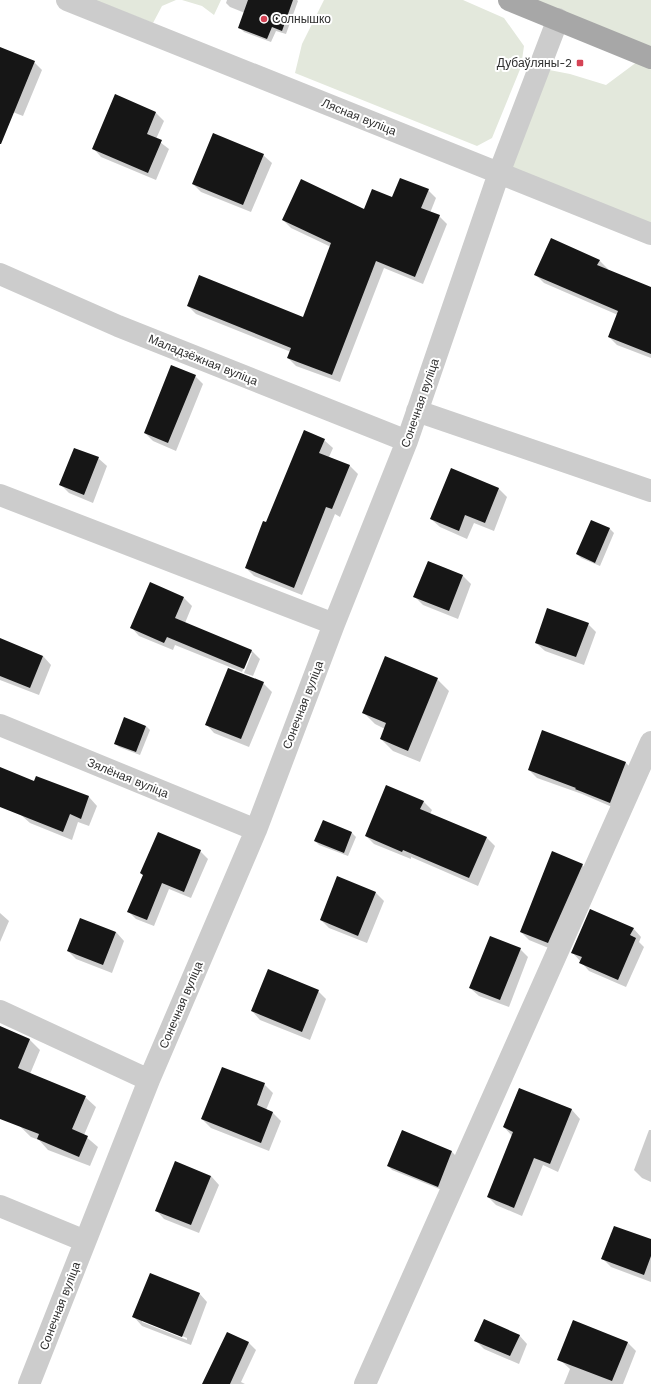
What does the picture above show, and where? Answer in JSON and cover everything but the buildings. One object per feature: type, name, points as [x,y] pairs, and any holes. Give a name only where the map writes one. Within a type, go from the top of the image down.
[{"type":"main road","points":[[509,0],[651,58]]},
{"type":"street","name":"Лясная вуліца","points":[[67,0],[651,234]]},
{"type":"street","name":"Сонечная вуліца","points":[[29,1384],[149,1080],[256,830],[334,624],[407,441],[499,173],[558,19]]},
{"type":"street","name":"Маладзёжная вуліца","points":[[0,274],[118,326],[407,441]]},
{"type":"street","points":[[417,410],[651,491]]},
{"type":"street","points":[[0,495],[334,624]]},
{"type":"street","name":"Зялёная вуліца","points":[[0,725],[256,830]]},
{"type":"street","points":[[365,1384],[651,742]]},
{"type":"street","points":[[0,1012],[149,1080]]},
{"type":"street","points":[[0,1206],[85,1241]]},
{"type":"shaded area","points":[[94,0],[176,0],[162,6],[153,23]]},
{"type":"shaded area","points":[[182,0],[221,0],[214,15],[202,6]]},
{"type":"shaded area","points":[[324,0],[463,0],[504,18],[524,46],[521,67],[492,138],[477,146],[295,73],[302,44]]},
{"type":"shaded area","points":[[510,0],[651,0],[651,234],[499,173],[539,68],[570,74],[606,85],[645,56]]},
{"type":"place","name":"Солнышко","points":[[264,19]]},
{"type":"place","name":"Дубаўляны-2","points":[[580,63]]}]
